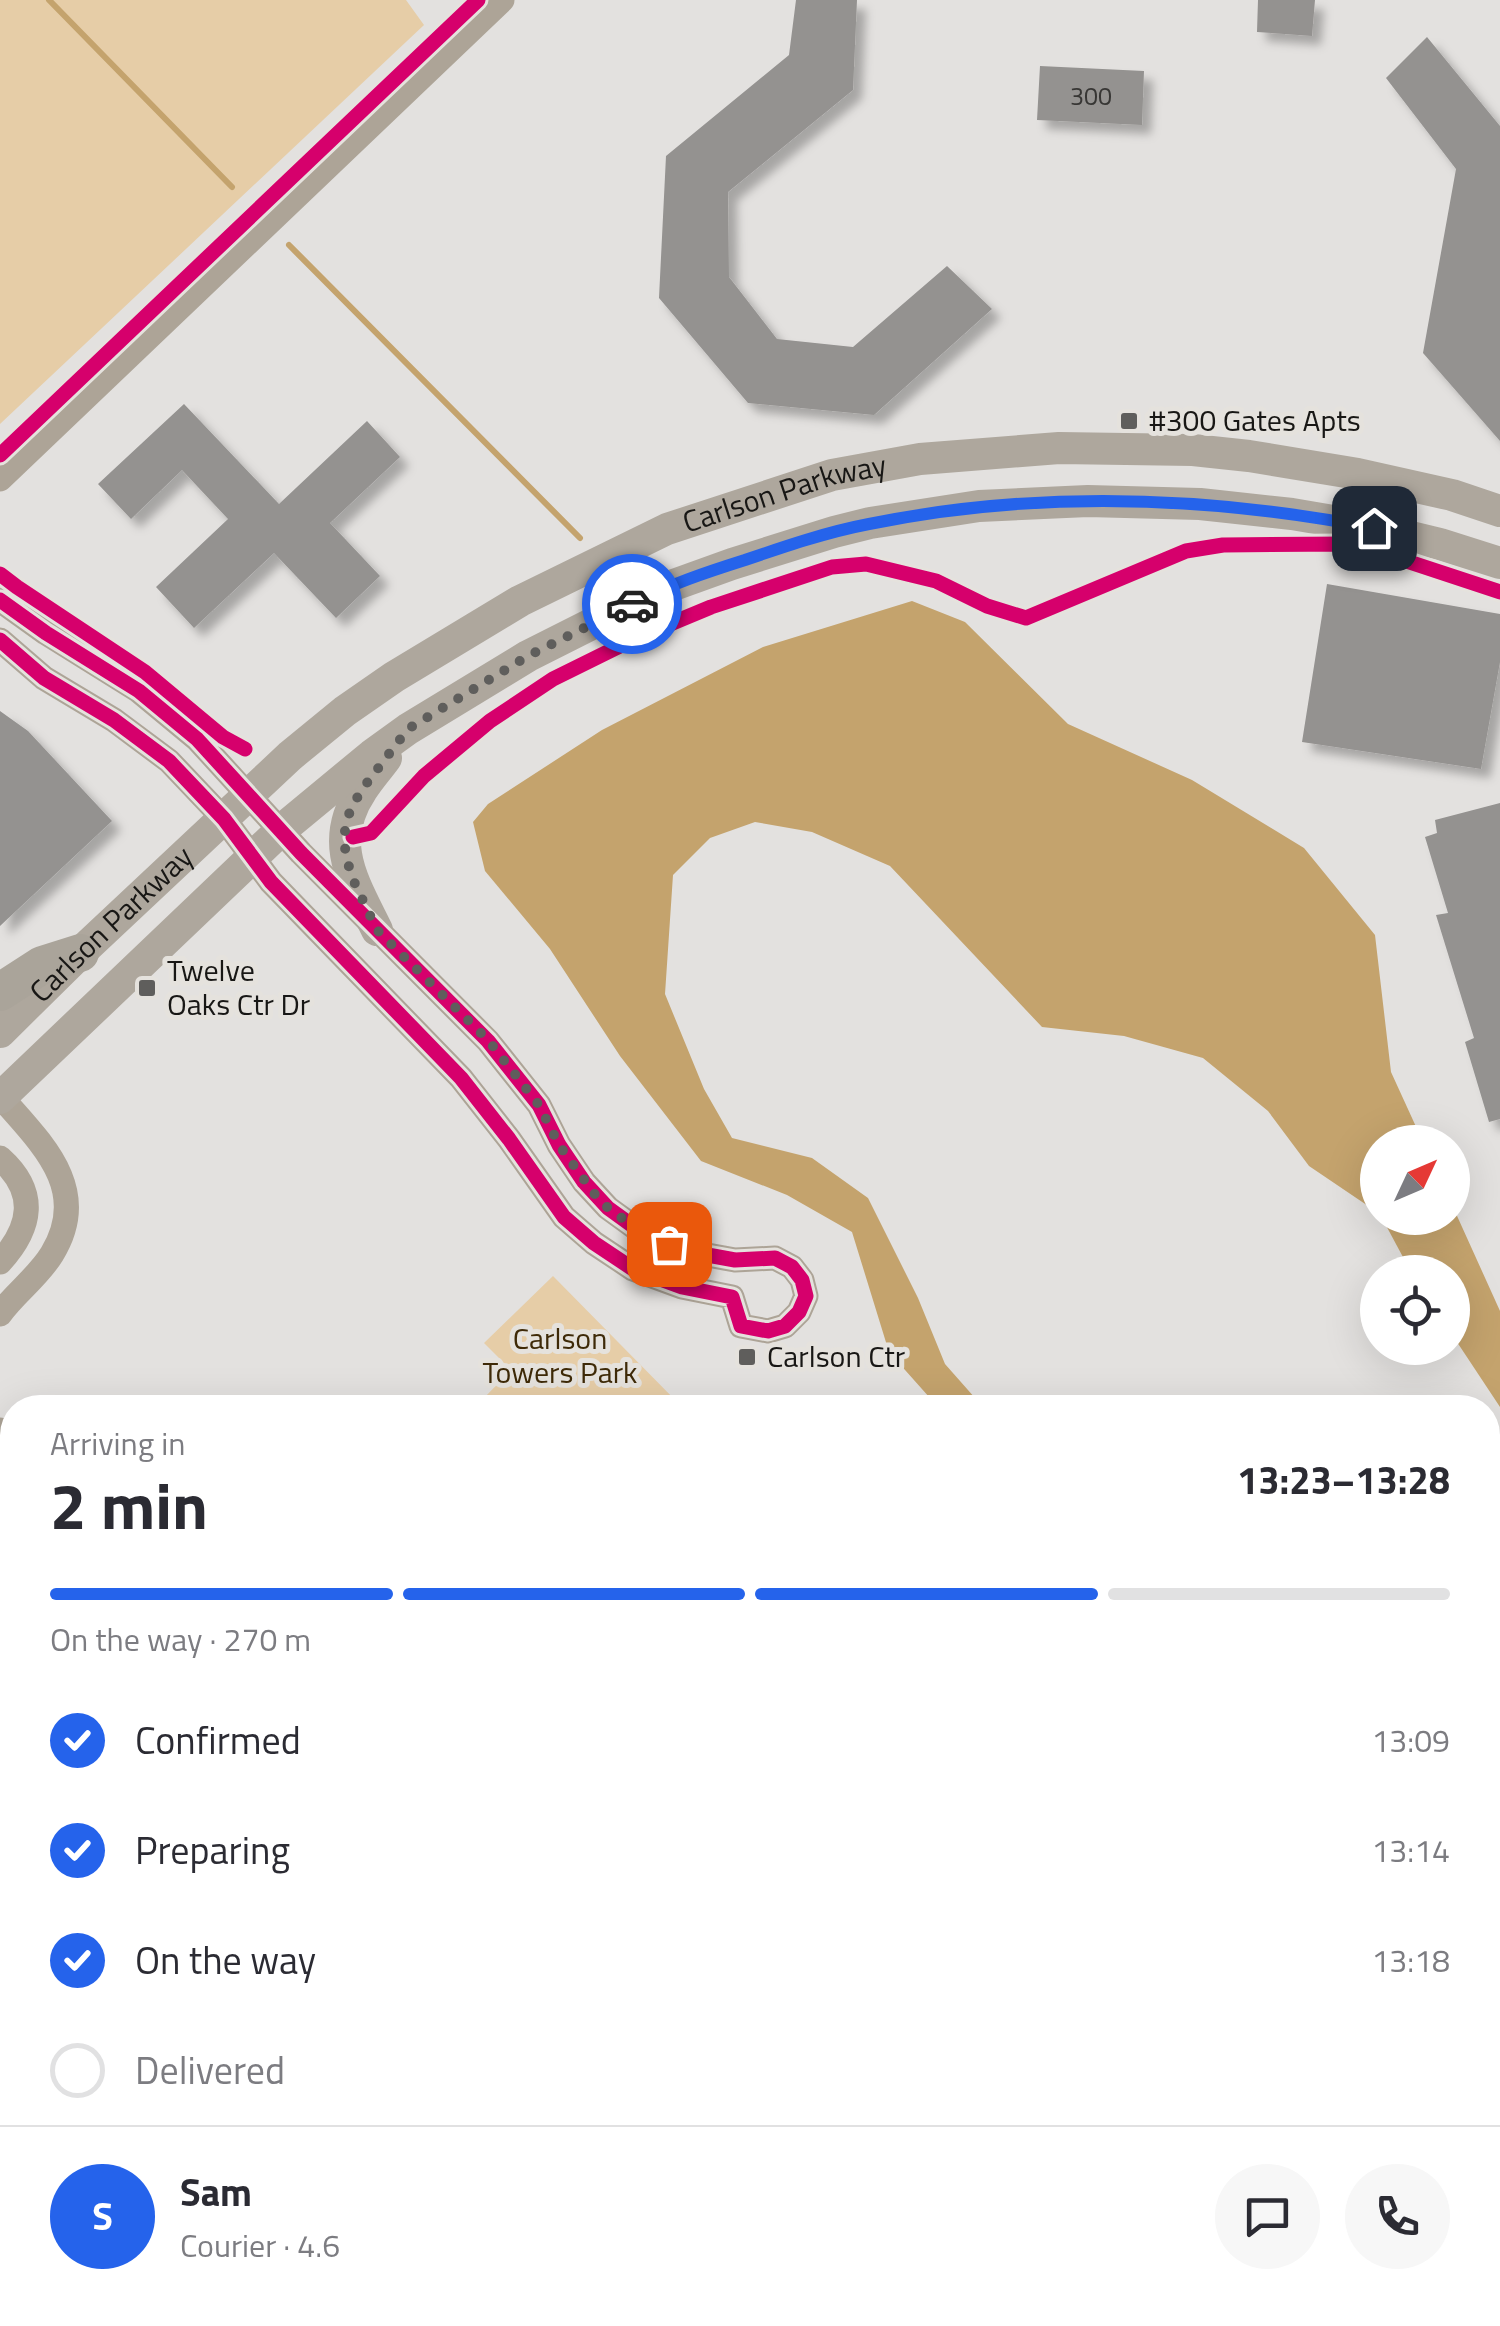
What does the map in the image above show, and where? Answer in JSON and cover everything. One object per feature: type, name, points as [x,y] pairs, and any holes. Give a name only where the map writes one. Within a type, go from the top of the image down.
[{"type":"highway","points":[[0,992],[42,965],[80,953]]},
{"type":"main road","name":"Carlson Parkway","points":[[0,1032],[290,756],[344,711],[520,600],[667,529],[832,475],[920,460],[1060,448],[1193,450],[1250,456],[1358,474],[1452,495],[1500,511]]},
{"type":"main road","name":"Carlson Parkway","points":[[0,1097],[324,793],[408,729],[528,656],[657,591],[762,554],[870,524],[979,506],[1088,501],[1262,510],[1374,528],[1500,563]]},
{"type":"main road","points":[[377,930],[355,884],[344,836],[348,816],[360,792],[408,729]]},
{"type":"street","points":[[0,479],[502,0]]},
{"type":"street","points":[[0,600],[46,634],[139,691],[196,739],[280,831],[488,1040],[539,1105],[584,1182],[608,1208],[637,1229],[669,1244],[735,1260],[775,1258],[792,1266],[802,1280],[806,1296],[799,1312],[785,1326],[768,1330],[741,1326],[732,1297],[735,1260]]},
{"type":"street","points":[[0,640],[44,678],[114,720],[169,761],[224,819],[271,882],[461,1078],[510,1138],[564,1218],[632,1269],[682,1287],[732,1297]]},
{"type":"street","points":[[0,1097],[54,1160],[62,1182],[66,1216],[52,1254],[0,1314]]},
{"type":"street","points":[[0,1158],[21,1181],[26,1196],[24,1228],[0,1262]]},
{"type":"green space","points":[[0,0],[406,0],[424,25],[0,424]]},
{"type":"green space","name":"Carlson Towers Park","points":[[553,1276],[670,1395],[487,1395],[511,1370],[484,1343]]},
{"type":"shaded area","points":[[912,601],[965,622],[1068,724],[1192,780],[1304,848],[1375,935],[1391,1072],[1415,1125],[1360,1125],[1360,1200],[1309,1166],[1268,1111],[1203,1058],[1124,1036],[1042,1027],[890,866],[812,832],[755,822],[710,838],[673,875],[665,994],[704,1089],[732,1138],[812,1158],[868,1198],[918,1298],[945,1364],[972,1395],[927,1395],[889,1352],[852,1232],[787,1195],[701,1161],[620,1056],[550,949],[485,871],[473,822],[488,804],[602,730],[763,647]]},
{"type":"shaded area","points":[[1391,1235],[1466,1235],[1500,1311],[1500,1395],[1492,1395],[1470,1362],[1470,1255],[1402,1255]]},
{"type":"building","points":[[796,0],[857,0],[853,90],[728,192],[729,277],[777,339],[853,347],[947,266],[992,309],[874,415],[748,403],[659,298],[666,156],[789,55]]},
{"type":"building","points":[[1258,0],[1315,0],[1312,36],[1257,32]]},
{"type":"building","points":[[1427,37],[1500,126],[1500,441],[1423,353],[1456,169],[1386,78]]},
{"type":"building","points":[[1040,66],[1144,71],[1142,125],[1037,120]]},
{"type":"building","points":[[184,404],[279,504],[367,421],[400,457],[330,523],[380,576],[336,618],[274,553],[194,628],[156,587],[228,519],[182,470],[131,519],[98,484]]},
{"type":"building","points":[[1327,584],[1500,614],[1500,662],[1481,769],[1302,742]]},
{"type":"building","points":[[0,711],[28,731],[112,821],[0,926]]},
{"type":"building","points":[[1500,803],[1500,1119],[1489,1122],[1465,1042],[1474,1038],[1436,915],[1448,913],[1425,837],[1437,833],[1435,820]]},
{"type":"waterway","points":[[49,0],[232,187]]},
{"type":"waterway","points":[[289,245],[580,538]]},
{"type":"cycle path","points":[[0,455],[478,0]]},
{"type":"cycle path","points":[[353,837],[371,833],[424,776],[490,721],[553,679],[711,607],[832,567],[866,564],[936,581],[987,606],[1026,618],[1186,551],[1223,545],[1347,544],[1500,592]]},
{"type":"cycle path","points":[[0,574],[145,672],[223,737],[245,749]]},
{"type":"cycle path","points":[[0,600],[139,691],[197,739],[301,853],[488,1041],[539,1105],[584,1182],[608,1208],[637,1229],[669,1244],[735,1260],[775,1258],[792,1267],[802,1280],[806,1296],[799,1312],[785,1326],[768,1331],[741,1326],[732,1297],[682,1287],[633,1269],[594,1243],[564,1217],[461,1078],[271,882],[224,819],[169,761],[114,720],[44,678],[0,640]]},
{"type":"way so far","points":[[632,604],[528,656],[408,729],[360,792],[348,816],[344,836],[355,884],[377,930],[488,1040],[521,1080],[559,1145],[596,1196],[637,1229],[669,1244]]},
{"type":"place","name":"#300 Gates Apts","points":[[1129,421]]},
{"type":"place","name":"Twelve Oaks Ctr Dr","points":[[147,988]]},
{"type":"place","name":"Carlson Ctr","points":[[747,1357]]},
{"type":"route","points":[[632,604],[732,564],[834,532],[979,506],[1088,501],[1200,504],[1374,528]]}]
